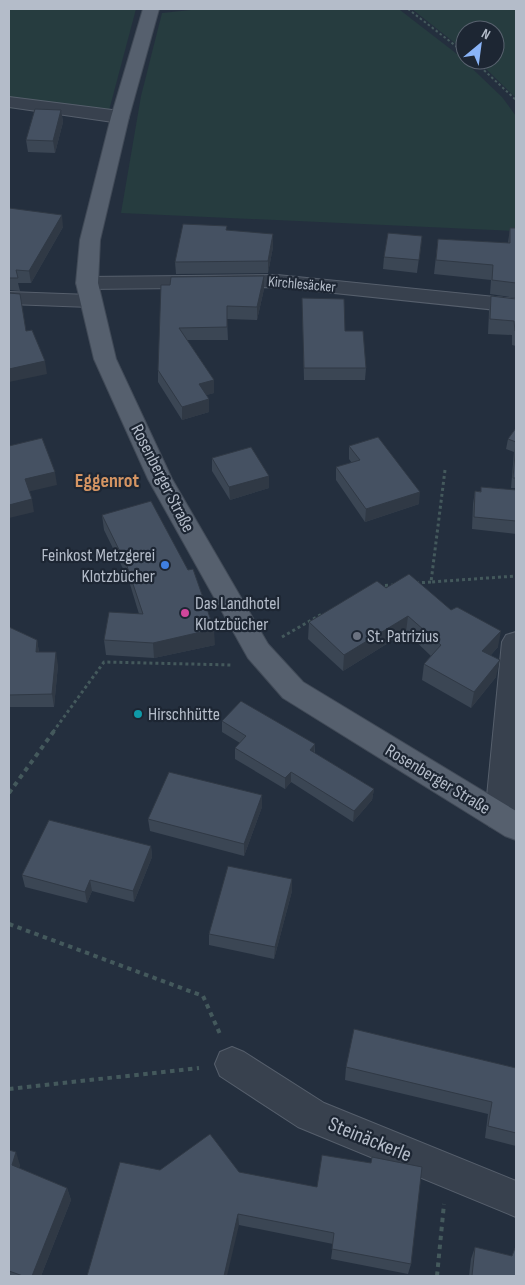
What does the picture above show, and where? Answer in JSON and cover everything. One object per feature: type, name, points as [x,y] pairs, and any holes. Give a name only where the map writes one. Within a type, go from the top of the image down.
[{"type":"main road","name":"Rosenberger Straße","points":[[151,9],[120,117],[90,240],[89,292],[105,359],[160,479],[264,659],[293,690],[508,822]]},
{"type":"street","points":[[9,102],[120,117]]},
{"type":"street","name":"Kirchlesäcker","points":[[9,298],[276,281],[516,306]]},
{"type":"street","name":"Rosenberger Straße","points":[[508,822],[516,642]]},
{"type":"street","name":"Steinäckerle","points":[[232,1064],[311,1115],[516,1199]]},
{"type":"path","points":[[408,9],[455,45]]},
{"type":"path","points":[[484,70],[516,100]]},
{"type":"path","points":[[431,582],[444,470]]},
{"type":"path","points":[[411,584],[516,576]]},
{"type":"path","points":[[371,587],[401,584]]},
{"type":"path","points":[[9,793],[104,662],[264,659],[331,610]]},
{"type":"path","points":[[9,924],[203,996],[232,1064],[9,1089]]},
{"type":"path","points":[[437,1276],[448,1171]]},
{"type":"green space","points":[[9,9],[136,9],[107,118],[9,108]]},
{"type":"green space","points":[[200,9],[400,10],[455,52],[455,70],[474,70],[502,97],[516,116],[516,231],[121,213],[141,96],[162,13]]},
{"type":"green space","points":[[412,9],[516,9],[516,98],[487,70],[505,70],[505,20],[455,20],[455,43]]},
{"type":"building","points":[[35,109],[61,110],[53,141],[26,140]]},
{"type":"building","points":[[9,208],[62,215],[29,271],[16,270],[18,278],[9,278]]},
{"type":"building","points":[[183,224],[227,226],[226,230],[273,234],[268,261],[175,262]]},
{"type":"building","points":[[510,228],[516,228],[516,283],[492,280],[493,265],[436,260],[438,239],[510,243]]},
{"type":"building","points":[[388,233],[422,236],[419,260],[384,257]]},
{"type":"building","points":[[264,276],[257,307],[227,306],[227,327],[179,328],[214,380],[199,384],[209,399],[182,407],[158,370],[161,285],[170,285],[171,277]]},
{"type":"building","points":[[9,293],[20,294],[26,331],[32,330],[45,361],[9,369]]},
{"type":"building","points":[[491,296],[516,299],[516,331],[514,321],[490,319]]},
{"type":"building","points":[[302,298],[344,299],[345,331],[363,331],[366,368],[304,368]]},
{"type":"building","points":[[516,428],[516,442],[508,439]]},
{"type":"building","points":[[378,437],[420,492],[366,509],[336,467],[360,460],[349,446]]},
{"type":"building","points":[[42,438],[55,472],[25,479],[32,499],[9,505],[9,446]]},
{"type":"building","points":[[516,442],[516,478],[513,478]]},
{"type":"building","points":[[251,447],[269,476],[229,487],[212,458]]},
{"type":"building","points":[[481,487],[516,490],[516,521],[474,517],[475,491],[481,492]]},
{"type":"building","points":[[151,501],[188,570],[193,569],[214,629],[153,643],[104,640],[109,612],[143,614],[127,566],[102,515]]},
{"type":"building","points":[[409,574],[451,610],[457,607],[501,631],[482,651],[500,660],[474,692],[424,664],[441,645],[408,616],[344,655],[309,622],[377,581],[386,588]]},
{"type":"building","points":[[9,627],[37,640],[36,652],[56,652],[52,694],[9,695]]},
{"type":"building","points":[[241,701],[315,744],[310,750],[374,789],[354,811],[291,772],[285,778],[235,748],[246,736],[222,721]]},
{"type":"building","points":[[169,772],[262,795],[244,844],[148,819]]},
{"type":"building","points":[[49,820],[151,846],[133,891],[90,880],[85,892],[22,875]]},
{"type":"building","points":[[228,866],[292,879],[275,947],[209,934]]},
{"type":"building","points":[[354,1029],[516,1068],[516,1133],[488,1126],[492,1102],[346,1067]]},
{"type":"building","points":[[210,1134],[239,1172],[317,1187],[322,1155],[371,1163],[372,1157],[422,1167],[411,1264],[332,1249],[334,1233],[238,1214],[224,1276],[87,1276],[120,1162],[160,1170]]},
{"type":"building","points":[[9,1150],[16,1152],[12,1165],[67,1188],[32,1276],[23,1276],[9,1271]]},
{"type":"building","points":[[475,1247],[512,1256],[516,1248],[516,1276],[472,1276]]},
{"type":"place","name":"Feinkost Metzgerei Klotzbücher","points":[[165,565]]},
{"type":"place","name":"Das Landhotel Klotzbücher","points":[[185,613]]},
{"type":"place","name":"St. Patrizius","points":[[357,636]]},
{"type":"place","name":"Hirschhütte","points":[[138,714]]},
{"type":"district","name":"Eggenrot","points":[[107,480]]}]
